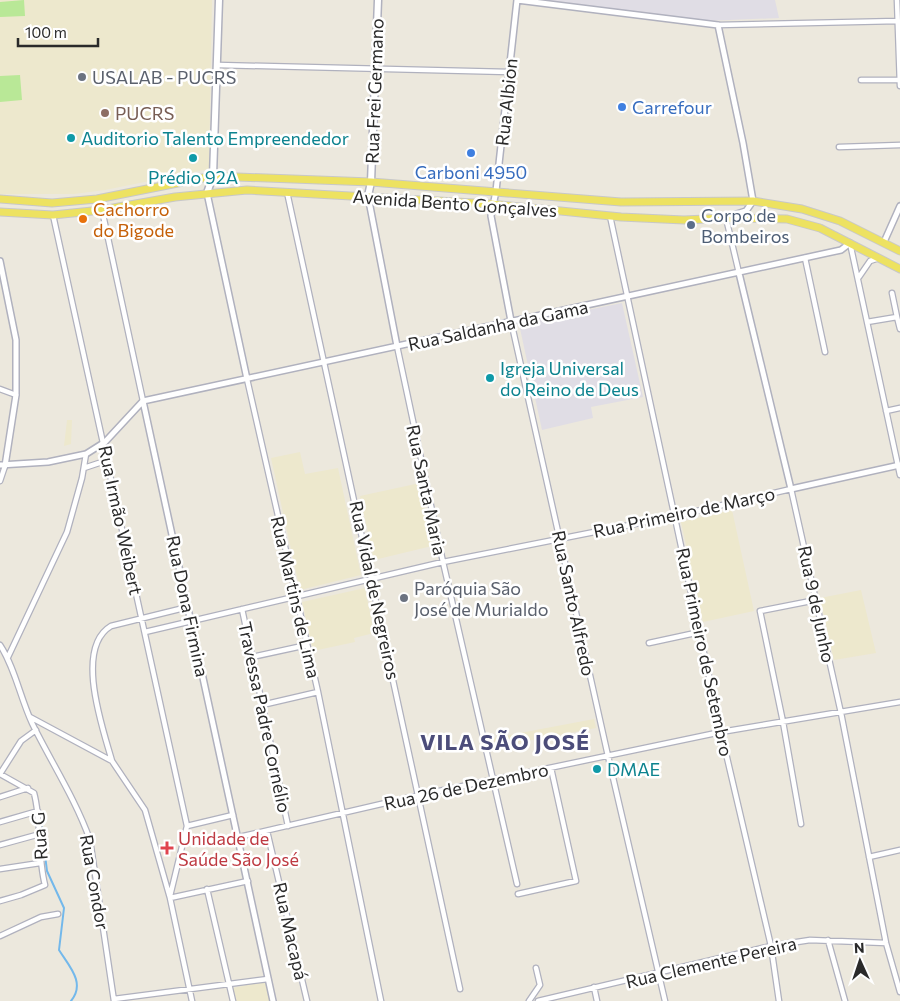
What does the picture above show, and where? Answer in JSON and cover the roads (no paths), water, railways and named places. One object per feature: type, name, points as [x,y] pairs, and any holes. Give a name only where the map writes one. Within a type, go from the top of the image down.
[{"type":"main road","points":[[207,193],[213,176],[219,0]]},
{"type":"main road","name":"Rua Frei Germano","points":[[371,182],[378,0]]},
{"type":"main road","name":"Avenida Bento Gonçalves","points":[[0,199],[52,203],[97,199],[213,176],[371,182],[496,190],[621,202],[753,201],[802,209],[840,221],[900,251]]},
{"type":"main road","name":"Rua Santa Maria","points":[[368,196],[371,182]]},
{"type":"main road","name":"Avenida Bento Gonçalves","points":[[0,212],[53,216],[207,193],[247,190],[492,204],[610,216],[684,220],[726,218],[787,219],[820,228],[900,269]]},
{"type":"street","points":[[517,0],[718,25],[898,20]]},
{"type":"street","name":"Rua Albion","points":[[492,204],[496,190],[517,0]]},
{"type":"street","points":[[897,0],[900,86]]},
{"type":"street","points":[[718,25],[744,143],[753,201],[746,210],[726,218]]},
{"type":"street","points":[[218,65],[509,72]]},
{"type":"street","points":[[861,80],[900,80]]},
{"type":"street","points":[[839,147],[900,145]]},
{"type":"street","name":"Rua Vidal de Negreiros","points":[[287,192],[420,795],[460,989]]},
{"type":"street","name":"Rua Martins de Lima","points":[[207,193],[318,692],[381,1001]]},
{"type":"street","name":"Rua Santa Maria","points":[[368,196],[442,562],[517,884]]},
{"type":"street","name":"Rua Santo Alfredo","points":[[492,204],[490,216],[511,321],[665,1001]]},
{"type":"street","points":[[884,242],[900,206]]},
{"type":"street","name":"Rua Dona Firmina","points":[[102,210],[273,1001]]},
{"type":"street","name":"Rua Irmão Weibert","points":[[53,216],[105,442],[187,826]]},
{"type":"street","name":"Rua Primeiro de Setembro","points":[[610,216],[722,732],[771,946],[779,1001]]},
{"type":"street","name":"Rua 9 de Junho","points":[[726,218],[816,600],[886,943],[900,992]]},
{"type":"street","points":[[850,243],[900,475]]},
{"type":"street","name":"Rua Saldanha da Gama","points":[[143,402],[325,360],[739,273],[841,250],[850,243]]},
{"type":"street","points":[[805,258],[825,352]]},
{"type":"street","points":[[858,278],[862,269],[870,260],[879,258]]},
{"type":"street","points":[[0,264],[16,340],[16,395],[0,481]]},
{"type":"street","points":[[892,293],[900,329]]},
{"type":"street","points":[[867,322],[897,317]]},
{"type":"street","points":[[0,389],[16,395]]},
{"type":"street","points":[[3,466],[48,462],[86,454],[105,442],[143,402]]},
{"type":"street","points":[[886,411],[900,408]]},
{"type":"street","points":[[8,658],[67,532],[86,454]]},
{"type":"street","points":[[84,468],[108,460]]},
{"type":"street","name":"Rua Primeiro de Março","points":[[145,632],[442,562],[675,516],[899,465]]},
{"type":"street","points":[[801,824],[783,722],[760,611],[816,600]]},
{"type":"street","points":[[188,607],[104,629],[96,647],[92,679],[95,700],[112,761],[145,810],[170,898],[192,1001]]},
{"type":"street","name":"Travessa Padre Cornélio","points":[[242,609],[288,826]]},
{"type":"street","points":[[649,643],[700,632]]},
{"type":"street","name":"Rua Condor","points":[[0,645],[8,658],[29,716],[82,817],[90,840],[114,1000]]},
{"type":"street","points":[[252,656],[307,645]]},
{"type":"street","points":[[262,706],[318,692]]},
{"type":"street","name":"Rua 26 de Dezembro","points":[[238,837],[420,795],[722,732],[900,702]]},
{"type":"street","points":[[29,716],[112,761]]},
{"type":"street","name":"Rua G","points":[[0,901],[21,896],[45,885],[40,863],[40,834],[34,792],[0,772],[21,741],[36,730]]},
{"type":"street","points":[[518,894],[576,881],[552,768]]},
{"type":"street","points":[[0,797],[28,788]]},
{"type":"street","points":[[0,822],[38,811]]},
{"type":"street","points":[[170,898],[187,826],[233,815]]},
{"type":"street","name":"Rua Macapá","points":[[267,831],[307,1001]]},
{"type":"street","points":[[0,845],[40,834]]},
{"type":"street","points":[[869,856],[900,850]]},
{"type":"street","points":[[0,869],[40,863]]},
{"type":"street","points":[[170,898],[248,881]]},
{"type":"street","points":[[207,889],[233,1001]]},
{"type":"street","points":[[0,936],[41,918],[58,914]]},
{"type":"street","name":"Rua Clemente Pereira","points":[[541,1001],[771,946],[810,940],[886,943]]},
{"type":"street","points":[[828,940],[845,1001]]},
{"type":"street","points":[[529,1001],[540,985],[536,968]]},
{"type":"street","points":[[114,1000],[268,979]]},
{"type":"street","points":[[594,988],[598,1001]]},
{"type":"waterway","points":[[40,815],[47,871],[64,908],[59,950],[71,968],[76,981],[77,988],[71,1001]]},
{"type":"place","name":"USALAB - PUCRS","points":[[82,77]]},
{"type":"place","name":"Carrefour","points":[[622,107]]},
{"type":"place","name":"PUCRS","points":[[105,113]]},
{"type":"place","name":"Auditorio Talento Empreendedor","points":[[71,138]]},
{"type":"place","name":"Carboni 4950","points":[[471,153]]},
{"type":"place","name":"Prédio 92A","points":[[193,158]]},
{"type":"place","name":"Cachorro do Bigode","points":[[83,219]]},
{"type":"place","name":"Corpo de Bombeiros","points":[[691,225]]},
{"type":"place","name":"Igreja Universal do Reino de Deus","points":[[490,378]]},
{"type":"place","name":"Paróquia São José de Murialdo","points":[[404,598]]},
{"type":"place","name":"DMAE","points":[[597,769]]},
{"type":"place","name":"Unidade de Saúde São José","points":[[167,848]]},
{"type":"district","name":"VILA SÃO JOSÉ","points":[[505,741]]}]
